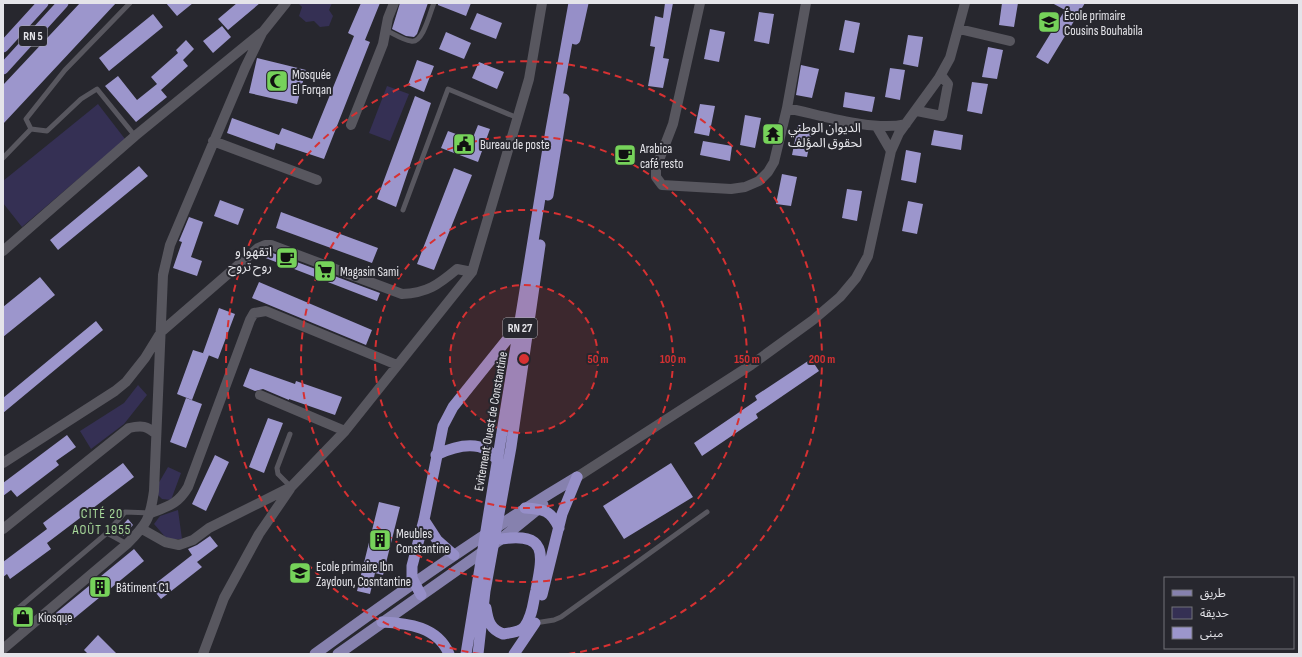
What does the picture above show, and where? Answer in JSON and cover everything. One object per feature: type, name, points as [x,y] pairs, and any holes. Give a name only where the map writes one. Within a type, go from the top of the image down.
[{"type":"highway","name":"RN 5","points":[[3,47],[44,3]]},
{"type":"highway","name":"RN 5","points":[[3,69],[63,3]]},
{"type":"highway","name":"Evitement Ouest de Constantine","points":[[466,654],[473,600],[498,461],[550,137],[574,3]]},
{"type":"highway","name":"Evitement Ouest de Constantine","points":[[478,654],[485,591],[511,447],[562,113],[583,3]]},
{"type":"highway","points":[[421,594],[414,582],[412,566],[424,520],[442,426],[453,408],[514,334],[521,322]]},
{"type":"highway","points":[[436,455],[452,448],[477,447],[488,450],[498,461]]},
{"type":"highway","points":[[514,654],[535,623],[566,501],[577,476]]},
{"type":"highway","points":[[524,508],[539,509],[551,515],[559,528]]},
{"type":"highway","points":[[424,520],[437,540],[457,553]]},
{"type":"highway","points":[[485,591],[488,621],[496,632],[503,634],[510,633],[525,627],[531,616],[541,566],[541,554],[535,542],[527,538],[519,536],[501,539]]},
{"type":"highway","points":[[382,622],[414,625],[424,629],[443,641],[449,654]]},
{"type":"main road","points":[[315,654],[414,582],[504,521],[577,476]]},
{"type":"main road","points":[[338,654],[501,539],[577,476]]},
{"type":"street","points":[[3,251],[135,136],[262,33],[286,3]]},
{"type":"street","points":[[351,125],[383,44],[385,30],[394,3]]},
{"type":"street","points":[[203,654],[224,598],[259,534],[291,487],[345,430],[472,272],[530,79],[542,3]]},
{"type":"street","points":[[700,3],[673,124],[656,168],[656,177],[662,185],[731,189],[745,187],[759,181],[768,172],[774,162],[787,108],[806,3]]},
{"type":"street","points":[[577,476],[751,365],[813,320],[840,297],[856,278],[868,256],[891,151],[899,133],[917,111],[941,75],[950,58],[965,3]]},
{"type":"street","points":[[959,29],[1010,41]]},
{"type":"street","points":[[3,649],[127,544],[142,529],[151,513],[154,491],[163,275],[170,245],[213,141],[262,33]]},
{"type":"street","points":[[917,111],[942,116],[948,84],[941,75]]},
{"type":"street","points":[[787,108],[877,127],[894,127],[906,124]]},
{"type":"street","points":[[877,127],[891,151]]},
{"type":"street","points":[[213,141],[317,180]]},
{"type":"street","points":[[3,463],[115,391],[126,382],[145,358],[161,332],[258,248],[265,245],[402,294],[416,294],[429,290],[457,269],[472,272]]},
{"type":"street","points":[[151,513],[173,505],[188,487],[250,320],[254,313],[266,311],[397,365]]},
{"type":"street","points":[[260,396],[345,430]]},
{"type":"street","points":[[3,529],[130,428],[141,425],[149,428],[156,434]]},
{"type":"street","points":[[142,529],[165,542],[179,545],[193,540],[209,528],[291,487]]},
{"type":"lane","points":[[130,3],[64,70],[26,118],[32,129],[37,131],[47,131],[81,98],[97,89],[135,136]]},
{"type":"lane","points":[[385,30],[411,41],[418,40],[423,34],[434,3]]},
{"type":"lane","points":[[403,210],[448,89],[518,118]]},
{"type":"lane","points":[[3,158],[32,129]]},
{"type":"lane","points":[[290,434],[277,468],[278,474],[291,487]]},
{"type":"lane","points":[[23,631],[14,614],[15,611],[107,533],[127,511],[151,513]]},
{"type":"lane","points":[[535,623],[554,620],[561,617],[707,512]]},
{"type":"lane","points":[[107,533],[127,544]]},
{"type":"green space","points":[[298,3],[332,3],[329,10],[333,16],[329,26],[320,27],[314,21],[306,22],[299,16],[302,7]]},
{"type":"green space","points":[[387,86],[409,94],[390,141],[369,133]]},
{"type":"green space","points":[[98,104],[125,139],[22,227],[3,203],[3,181]]},
{"type":"green space","points":[[138,385],[147,395],[124,424],[91,449],[80,431],[124,403]]},
{"type":"green space","points":[[168,467],[181,473],[171,500],[162,499],[154,491]]},
{"type":"green space","points":[[178,510],[182,539],[167,539],[154,524],[160,516]]},
{"type":"building","points":[[80,3],[116,3],[3,124],[3,85]]},
{"type":"building","points":[[166,3],[193,3],[177,16]]},
{"type":"building","points":[[237,3],[260,3],[228,30],[218,19]]},
{"type":"building","points":[[361,3],[380,3],[365,40],[370,42],[324,159],[276,143],[274,150],[227,133],[232,118],[279,135],[282,128],[312,139],[354,36],[348,33]]},
{"type":"building","points":[[400,3],[428,3],[417,34],[414,37],[406,36],[392,29]]},
{"type":"building","points":[[438,3],[471,3],[466,16],[438,5]]},
{"type":"building","points":[[665,3],[673,3],[663,58],[669,59],[663,88],[648,86],[655,47],[650,46],[655,16],[663,18]]},
{"type":"building","points":[[1002,3],[1018,3],[1014,27],[999,25]]},
{"type":"building","points":[[1052,3],[1085,3],[1048,64],[1036,57],[1065,10]]},
{"type":"building","points":[[759,12],[774,14],[769,44],[754,41]]},
{"type":"building","points":[[477,13],[502,23],[496,39],[470,29]]},
{"type":"building","points":[[153,14],[163,27],[109,71],[99,58]]},
{"type":"building","points":[[845,20],[860,23],[854,53],[839,50]]},
{"type":"building","points":[[222,26],[231,37],[213,53],[203,41]]},
{"type":"building","points":[[710,29],[725,32],[719,62],[704,59]]},
{"type":"building","points":[[446,32],[471,43],[464,59],[439,49]]},
{"type":"building","points":[[908,35],[923,37],[918,67],[903,64]]},
{"type":"building","points":[[186,40],[194,49],[183,60],[188,66],[161,90],[167,97],[136,122],[105,86],[118,76],[137,100],[157,84],[151,77],[178,53],[176,50]]},
{"type":"building","points":[[988,47],[1003,50],[997,79],[982,77]]},
{"type":"building","name":"Mosquée El Forqan","points":[[257,58],[306,70],[297,104],[249,93]]},
{"type":"building","points":[[417,60],[434,66],[424,92],[408,85]]},
{"type":"building","points":[[479,62],[504,72],[497,89],[472,78]]},
{"type":"building","points":[[801,65],[819,69],[812,98],[796,95]]},
{"type":"building","points":[[890,68],[905,70],[900,100],[885,97]]},
{"type":"building","points":[[972,82],[988,84],[982,114],[967,111]]},
{"type":"building","points":[[845,92],[875,97],[872,112],[843,107]]},
{"type":"building","points":[[415,96],[431,103],[396,207],[377,199]]},
{"type":"building","points":[[700,104],[715,106],[709,136],[694,133]]},
{"type":"building","points":[[745,115],[761,118],[755,148],[740,145]]},
{"type":"building","name":"Bureau de poste","points":[[478,125],[490,129],[478,162],[441,148],[448,131],[472,140]]},
{"type":"building","points":[[798,125],[813,127],[807,157],[792,155]]},
{"type":"building","points":[[934,130],[963,135],[961,150],[931,145]]},
{"type":"building","points":[[703,141],[732,146],[730,161],[700,155]]},
{"type":"building","points":[[906,150],[921,153],[916,183],[901,180]]},
{"type":"building","points":[[139,166],[148,176],[58,250],[50,240]]},
{"type":"building","points":[[454,168],[472,175],[434,270],[417,264]]},
{"type":"building","points":[[782,174],[797,177],[791,206],[776,204]]},
{"type":"building","points":[[847,189],[862,191],[857,221],[842,218]]},
{"type":"building","points":[[220,200],[244,209],[238,225],[214,216]]},
{"type":"building","points":[[908,201],[923,204],[917,234],[902,231]]},
{"type":"building","points":[[281,212],[378,248],[372,263],[276,228]]},
{"type":"building","points":[[189,217],[203,222],[191,257],[202,261],[197,276],[173,268],[182,242],[179,241]]},
{"type":"building","points":[[265,252],[270,252],[380,293],[377,301],[263,257]]},
{"type":"building","points":[[40,277],[55,295],[3,337],[3,307]]},
{"type":"building","points":[[259,282],[372,330],[366,345],[252,298]]},
{"type":"building","points":[[219,308],[235,314],[218,359],[203,353]]},
{"type":"building","points":[[96,321],[103,330],[3,413],[3,398]]},
{"type":"building","points":[[193,350],[209,355],[192,400],[177,394]]},
{"type":"building","points":[[811,359],[819,371],[756,414],[758,418],[702,456],[694,443],[757,400],[755,396]]},
{"type":"building","points":[[250,368],[295,384],[296,381],[342,397],[335,415],[289,400],[263,389],[255,391],[243,386]]},
{"type":"building","points":[[186,398],[202,404],[186,448],[170,442]]},
{"type":"building","points":[[268,418],[283,423],[264,473],[249,467]]},
{"type":"building","points":[[67,435],[76,447],[56,461],[59,465],[17,497],[11,490],[3,496],[3,483]]},
{"type":"building","points":[[215,455],[229,462],[206,511],[192,504]]},
{"type":"building","points":[[123,463],[134,477],[47,543],[51,549],[10,579],[7,574],[3,577],[3,562],[47,529],[43,523]]},
{"type":"building","points":[[671,463],[693,497],[624,539],[603,506]]},
{"type":"building","name":"Meubles Constantine","points":[[379,502],[400,507],[383,575],[375,573],[370,594],[357,591]]},
{"type":"building","points":[[128,519],[133,525],[123,536],[119,529]]},
{"type":"building","points":[[210,536],[218,546],[197,562],[202,567],[161,599],[151,587],[192,555],[188,549]]},
{"type":"building","name":"Bâtiment C1","points":[[134,549],[144,561],[66,625],[56,613]]},
{"type":"building","points":[[98,635],[117,654],[88,654],[84,650]]},
{"type":"place","name":"École primaire Cousins Bouhabila","points":[[1049,22]]},
{"type":"place","name":"Mosquée El Forqan","points":[[277,81]]},
{"type":"place","name":"الديوان الوطني لحقوق المؤلف","points":[[773,134]]},
{"type":"place","name":"Bureau de poste","points":[[464,144]]},
{"type":"place","name":"Arabica café resto","points":[[625,155]]},
{"type":"place","name":"اتقهوا و روح تروح","points":[[287,258]]},
{"type":"place","name":"Magasin Sami","points":[[325,271]]},
{"type":"place","name":"Meubles Constantine","points":[[380,540]]},
{"type":"place","name":"Ecole primaire Ibn Zaydoun, Cosntantine","points":[[300,573]]},
{"type":"place","name":"Bâtiment C1","points":[[100,587]]},
{"type":"place","name":"Kiosque","points":[[23,617]]},
{"type":"district","name":"CITÉ 20 AOÛT 1955","points":[[102,522]]}]
